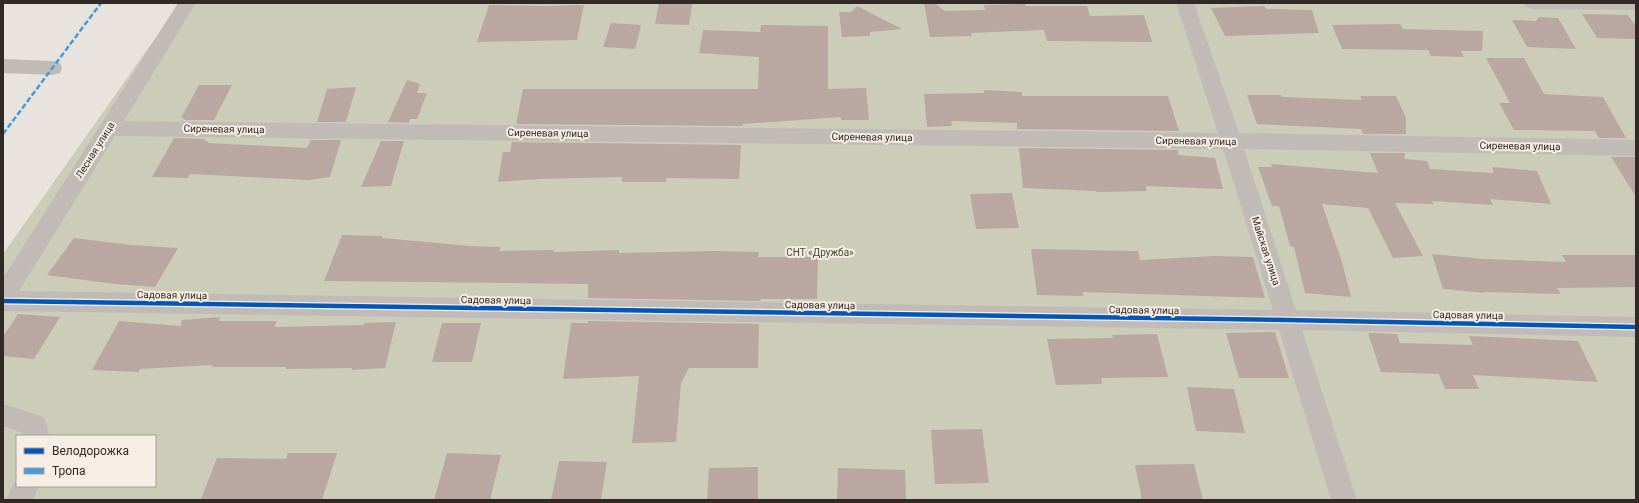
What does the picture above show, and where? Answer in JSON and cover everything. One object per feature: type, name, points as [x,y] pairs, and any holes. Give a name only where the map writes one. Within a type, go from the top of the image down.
[{"type":"street","name":"Лесная улица","points":[[3,298],[187,3]]},
{"type":"street","name":"Майская улица","points":[[1185,3],[1231,141],[1344,500]]},
{"type":"street","points":[[1532,3],[1636,4]]},
{"type":"street","points":[[3,66],[53,68]]},
{"type":"street","name":"Сиреневая улица","points":[[109,128],[1231,141],[1636,148]]},
{"type":"street","name":"Садовая улица","points":[[3,301],[1288,320],[1636,327]]},
{"type":"street","points":[[3,415],[35,425],[36,435]]},
{"type":"street","points":[[19,500],[26,487]]},
{"type":"green space","name":"СНТ «Дружба»","points":[[180,3],[1636,3],[1636,500],[3,500],[3,254]]},
{"type":"building","points":[[659,3],[692,4],[689,25],[655,24]]},
{"type":"building","points":[[924,3],[934,3],[945,11],[985,10],[984,5],[1025,4],[1026,6],[1087,6],[1090,16],[1144,15],[1152,42],[1047,41],[1044,30],[971,33],[972,36],[930,37]]},
{"type":"building","points":[[489,5],[584,5],[577,40],[477,42]]},
{"type":"building","points":[[857,6],[902,29],[870,32],[870,36],[842,37],[839,12],[851,12]]},
{"type":"building","points":[[1264,6],[1266,9],[1312,10],[1319,33],[1225,36],[1211,8]]},
{"type":"building","points":[[1582,14],[1628,15],[1636,26],[1636,39],[1597,38]]},
{"type":"building","points":[[1539,17],[1558,18],[1576,49],[1527,47],[1512,20],[1536,21]]},
{"type":"building","points":[[611,23],[641,25],[635,49],[603,47]]},
{"type":"building","points":[[1400,24],[1403,29],[1483,31],[1482,51],[1461,51],[1464,57],[1431,56],[1428,50],[1342,49],[1332,25]]},
{"type":"building","points":[[761,25],[828,26],[828,89],[866,88],[869,120],[841,120],[841,117],[743,124],[742,126],[516,124],[523,89],[758,89],[759,57],[699,53],[703,30],[760,32]]},
{"type":"building","points":[[1486,58],[1524,58],[1544,94],[1603,97],[1626,138],[1599,138],[1595,131],[1514,130],[1499,103],[1510,103]]},
{"type":"building","points":[[407,80],[420,84],[417,93],[427,93],[417,119],[410,119],[409,123],[388,122]]},
{"type":"building","points":[[199,85],[232,85],[214,120],[184,120],[185,118],[181,118]]},
{"type":"building","points":[[356,87],[346,122],[317,122],[327,89]]},
{"type":"building","points":[[984,90],[1022,92],[1022,96],[1168,96],[1179,131],[1017,129],[1017,123],[951,121],[952,126],[927,127],[924,94],[984,93]]},
{"type":"building","points":[[1247,95],[1281,95],[1282,97],[1362,100],[1360,96],[1396,96],[1406,118],[1406,134],[1363,134],[1361,129],[1257,124]]},
{"type":"building","points":[[174,138],[205,139],[204,141],[208,141],[207,143],[307,148],[311,140],[341,140],[330,177],[308,180],[190,174],[188,178],[152,177]]},
{"type":"building","points":[[381,141],[404,141],[391,186],[361,187]]},
{"type":"building","points":[[512,142],[741,145],[739,179],[666,178],[666,182],[622,182],[622,177],[539,179],[498,182],[503,152],[510,152]]},
{"type":"building","points":[[1019,148],[1178,150],[1178,155],[1215,158],[1223,189],[1146,186],[1147,191],[1097,192],[1023,188]]},
{"type":"building","points":[[1370,153],[1405,153],[1404,159],[1427,161],[1430,169],[1494,173],[1492,167],[1537,171],[1551,204],[1490,199],[1493,205],[1432,201],[1434,204],[1395,203],[1423,256],[1393,258],[1368,208],[1322,204],[1342,262],[1351,297],[1305,293],[1294,247],[1290,246],[1279,206],[1272,206],[1258,167],[1272,167],[1271,164],[1378,173]]},
{"type":"building","points":[[1611,157],[1636,157],[1636,197]]},
{"type":"building","points":[[1012,193],[1019,228],[976,229],[970,194]]},
{"type":"building","points":[[342,235],[382,236],[382,238],[471,246],[501,247],[499,251],[554,250],[553,252],[619,250],[619,253],[713,251],[759,252],[758,257],[818,257],[817,299],[761,299],[760,301],[588,298],[588,284],[324,281]]},
{"type":"building","points":[[74,238],[131,245],[178,248],[155,287],[115,284],[47,275]]},
{"type":"building","points":[[1031,249],[1138,251],[1140,260],[1215,256],[1253,257],[1265,298],[1083,292],[1083,296],[1037,295]]},
{"type":"building","points":[[1432,254],[1485,259],[1566,262],[1562,255],[1636,255],[1636,287],[1557,288],[1561,294],[1484,292],[1485,293],[1443,289]]},
{"type":"building","points":[[18,314],[60,317],[34,359],[3,356],[3,337]]},
{"type":"building","points":[[220,317],[219,321],[277,321],[274,327],[363,325],[364,323],[396,322],[385,368],[352,370],[352,368],[286,369],[286,367],[212,367],[213,365],[140,369],[138,372],[92,370],[119,321],[181,326],[182,320]]},
{"type":"building","points":[[588,321],[759,324],[758,368],[689,368],[681,383],[676,442],[632,443],[639,376],[563,379],[571,323],[588,323]]},
{"type":"building","points":[[442,323],[481,323],[472,362],[432,362]]},
{"type":"building","points":[[1275,332],[1289,378],[1239,378],[1226,333]]},
{"type":"building","points":[[1368,333],[1397,334],[1400,343],[1473,345],[1469,336],[1578,341],[1598,382],[1473,375],[1479,389],[1445,389],[1439,374],[1381,372]]},
{"type":"building","points":[[1157,334],[1168,377],[1101,378],[1102,384],[1056,385],[1047,339],[1113,338],[1112,335]]},
{"type":"building","points":[[1187,387],[1234,389],[1245,433],[1196,431]]},
{"type":"building","points":[[982,429],[989,483],[935,484],[931,430]]},
{"type":"building","points":[[288,453],[337,453],[322,500],[201,499],[217,458],[286,459]]},
{"type":"building","points":[[447,453],[501,455],[490,500],[434,500]]},
{"type":"building","points":[[559,461],[607,462],[601,500],[551,500]]},
{"type":"building","points":[[1194,464],[1203,500],[1142,500],[1135,465]]},
{"type":"building","points":[[758,467],[758,500],[707,500],[709,468]]},
{"type":"building","points":[[838,468],[905,470],[906,500],[837,500]]},
{"type":"marked path","points":[[3,134],[101,3]]},
{"type":"cycle path","points":[[3,301],[1287,320],[1636,327]]}]
